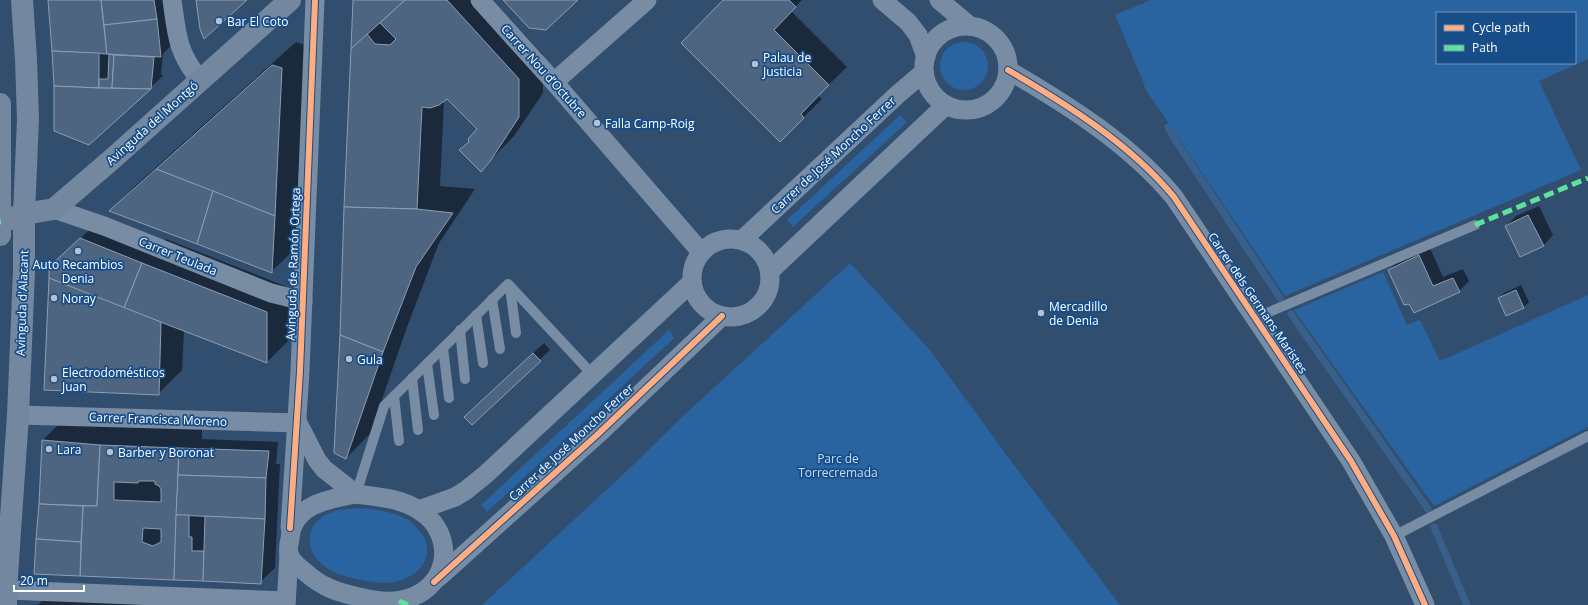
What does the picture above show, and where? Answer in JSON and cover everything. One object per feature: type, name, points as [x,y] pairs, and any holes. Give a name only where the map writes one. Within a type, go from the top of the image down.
[{"type":"main road","name":"Avinguda d'Alacant","points":[[6,597],[18,414],[24,272],[24,214],[28,119],[22,0]]},
{"type":"main road","name":"Avinguda del Montgó","points":[[54,209],[290,0]]},
{"type":"main road","points":[[0,104],[0,227],[24,214],[54,209]]},
{"type":"street","points":[[172,0],[178,40],[188,65],[200,80]]},
{"type":"street","name":"Avinguda de Ramón Ortega","points":[[290,528],[298,423],[314,0]]},
{"type":"street","name":"Carrer Nou d’Octubre","points":[[480,0],[554,82],[701,252]]},
{"type":"street","points":[[554,82],[647,0]]},
{"type":"street","points":[[882,0],[908,22],[918,35],[925,64],[927,85],[935,97],[946,105],[957,110],[970,111],[981,108],[992,102],[1001,93],[1006,82],[1008,70],[1008,60],[998,40],[980,29],[970,26],[956,27],[942,34],[932,44],[925,64]]},
{"type":"street","points":[[939,0],[970,26]]},
{"type":"street","name":"Carrer de José Moncho Ferrer","points":[[742,240],[897,95],[925,64]]},
{"type":"street","name":"Carrer dels Germans Maristes","points":[[1008,70],[1042,90],[1103,131],[1154,174],[1174,197],[1351,461],[1394,536],[1425,605]]},
{"type":"street","points":[[770,271],[946,105]]},
{"type":"street","name":"Carrer Teulada","points":[[54,209],[104,226],[270,293],[303,301]]},
{"type":"street","points":[[722,239],[742,240],[757,248],[765,259],[770,271],[770,283],[767,293],[754,310],[743,315],[733,317],[722,316],[705,307],[694,291],[692,271],[701,252],[711,244],[722,239]]},
{"type":"street","points":[[419,510],[442,502],[465,491],[485,475],[692,282]]},
{"type":"street","name":"Carrer de José Moncho Ferrer","points":[[434,582],[597,435],[722,316]]},
{"type":"street","name":"Carrer Francisca Moreno","points":[[18,414],[298,423]]},
{"type":"street","name":"Avinguda de Ramón Ortega","points":[[298,423],[317,460],[324,469],[356,494]]},
{"type":"street","points":[[6,597],[286,603],[290,528],[298,516],[308,508],[320,502],[337,497],[356,494],[396,500],[419,510],[428,517],[435,525],[440,535],[443,546],[443,564],[434,582],[404,603],[368,599],[343,594],[328,589],[312,579],[300,568],[289,554]]},
{"type":"street","points":[[327,605],[343,594]]},
{"type":"lane","points":[[1255,318],[1475,225]]},
{"type":"lane","points":[[356,494],[384,406],[508,284],[592,374]]},
{"type":"lane","points":[[510,287],[516,333]]},
{"type":"lane","points":[[492,299],[500,349]]},
{"type":"lane","points":[[476,315],[483,363]]},
{"type":"lane","points":[[460,330],[466,379]]},
{"type":"lane","points":[[443,348],[449,398]]},
{"type":"lane","points":[[427,364],[434,415]]},
{"type":"lane","points":[[412,378],[418,430]]},
{"type":"lane","points":[[394,396],[399,441]]},
{"type":"lane","points":[[1394,536],[1588,436]]},
{"type":"green space","points":[[1151,0],[1588,0],[1588,59],[1539,81],[1581,170],[1285,296],[1144,87],[1145,86],[1115,15]]},
{"type":"green space","points":[[964,42],[973,44],[981,49],[986,57],[988,66],[986,75],[981,83],[973,88],[964,90],[955,88],[947,83],[942,75],[940,66],[942,57],[947,49],[955,44]]},
{"type":"green space","points":[[900,115],[907,122],[793,227],[787,220]]},
{"type":"green space","name":"Parc de Torrecremada","points":[[850,263],[929,349],[1011,461],[1120,605],[482,605],[630,468],[682,417]]},
{"type":"green space","points":[[1383,272],[1407,325],[1420,320],[1440,361],[1588,295],[1588,427],[1434,506],[1294,310]]},
{"type":"green space","points":[[669,330],[674,338],[487,512],[481,505]]},
{"type":"green space","points":[[357,508],[389,512],[407,519],[416,527],[423,535],[427,552],[421,567],[415,573],[407,578],[394,582],[376,582],[342,575],[327,568],[319,561],[313,553],[310,544],[312,528],[317,521],[325,515],[335,511]]},
{"type":"building","points":[[48,0],[101,0],[107,54],[52,51]]},
{"type":"building","points":[[101,0],[154,0],[157,19],[104,25]]},
{"type":"building","points":[[196,0],[247,0],[204,39],[200,29]]},
{"type":"building","points":[[353,0],[405,0],[351,49]]},
{"type":"building","points":[[405,0],[447,0],[519,79],[519,117],[491,160],[481,172],[459,150],[469,142],[468,139],[477,129],[447,99],[439,105],[430,108],[422,107],[417,209],[344,207],[351,49],[367,34],[375,44],[390,45],[396,39],[380,23]]},
{"type":"building","points":[[503,0],[578,0],[546,30],[529,28]]},
{"type":"building","name":"Palau de Justicia","points":[[723,0],[789,0],[796,7],[774,30],[829,85],[801,114],[804,118],[780,142],[681,43]]},
{"type":"building","points":[[157,19],[161,57],[107,54],[104,25]]},
{"type":"building","points":[[52,51],[99,53],[99,88],[54,86]]},
{"type":"building","points":[[109,54],[114,55],[112,88],[99,88],[99,79],[108,79]]},
{"type":"building","points":[[114,55],[154,57],[151,89],[112,88]]},
{"type":"building","points":[[272,65],[282,68],[275,216],[156,169]]},
{"type":"building","points":[[54,86],[151,89],[89,145],[54,131]]},
{"type":"building","points":[[156,169],[213,191],[197,244],[109,211]]},
{"type":"building","points":[[213,191],[275,216],[272,273],[197,244]]},
{"type":"building","points":[[344,207],[417,209],[453,213],[416,267],[383,352],[340,335]]},
{"type":"building","points":[[1528,215],[1544,246],[1520,257],[1505,226]]},
{"type":"building","points":[[80,238],[142,263],[124,308],[49,278],[49,267]]},
{"type":"building","points":[[1419,255],[1433,286],[1453,278],[1460,292],[1414,313],[1409,304],[1404,305],[1388,270]]},
{"type":"building","points":[[142,263],[267,312],[267,363],[124,308]]},
{"type":"building","points":[[49,278],[161,322],[159,395],[44,390]]},
{"type":"building","points":[[1516,290],[1524,308],[1506,316],[1498,298]]},
{"type":"building","points":[[340,335],[383,352],[346,459],[334,453]]},
{"type":"building","points":[[533,353],[541,361],[472,425],[464,417]]},
{"type":"building","points":[[42,440],[100,445],[97,506],[39,504]]},
{"type":"building","points":[[100,445],[179,448],[174,580],[80,576],[83,506],[97,506]],"holes":[[[139,481],[155,481],[155,484],[161,489],[161,502],[114,500],[114,482],[138,483]],[[143,528],[161,529],[161,542],[153,546],[142,542]]]},
{"type":"building","points":[[179,448],[269,451],[266,478],[178,475]]},
{"type":"building","points":[[178,475],[266,478],[265,519],[176,515]]},
{"type":"building","points":[[39,504],[83,506],[81,542],[36,539]]},
{"type":"building","points":[[176,515],[189,515],[189,537],[192,537],[192,551],[204,551],[203,581],[174,580]]},
{"type":"building","points":[[205,516],[265,519],[261,584],[203,581]]},
{"type":"building","points":[[36,539],[81,542],[80,576],[34,574]]},
{"type":"waterway","points":[[1168,127],[1175,140],[1280,298]]},
{"type":"waterway","points":[[1291,314],[1428,509]]},
{"type":"waterway","points":[[1434,527],[1467,605]]},
{"type":"marked path","points":[[1475,225],[1588,178]]},
{"type":"marked path","points":[[399,601],[408,605]]},
{"type":"cycle path","points":[[290,528],[300,371],[315,0]]},
{"type":"cycle path","points":[[1008,70],[1053,97],[1118,143],[1157,178],[1174,197],[1351,461],[1394,536],[1425,605]]},
{"type":"cycle path","points":[[434,582],[597,435],[722,316]]},
{"type":"place","name":"Bar El Coto","points":[[219,21]]},
{"type":"place","name":"Palau de Justicia","points":[[755,64]]},
{"type":"place","name":"Falla Camp-Roig","points":[[597,123]]},
{"type":"place","name":"Auto Recambios Denia","points":[[78,251]]},
{"type":"place","name":"Noray","points":[[54,298]]},
{"type":"place","name":"Mercadillo de Denia","points":[[1041,313]]},
{"type":"place","name":"Gula","points":[[349,359]]},
{"type":"place","name":"Electrodomésticos Juan","points":[[54,379]]},
{"type":"place","name":"Lara","points":[[49,449]]},
{"type":"place","name":"Barber y Boronat","points":[[110,452]]}]
